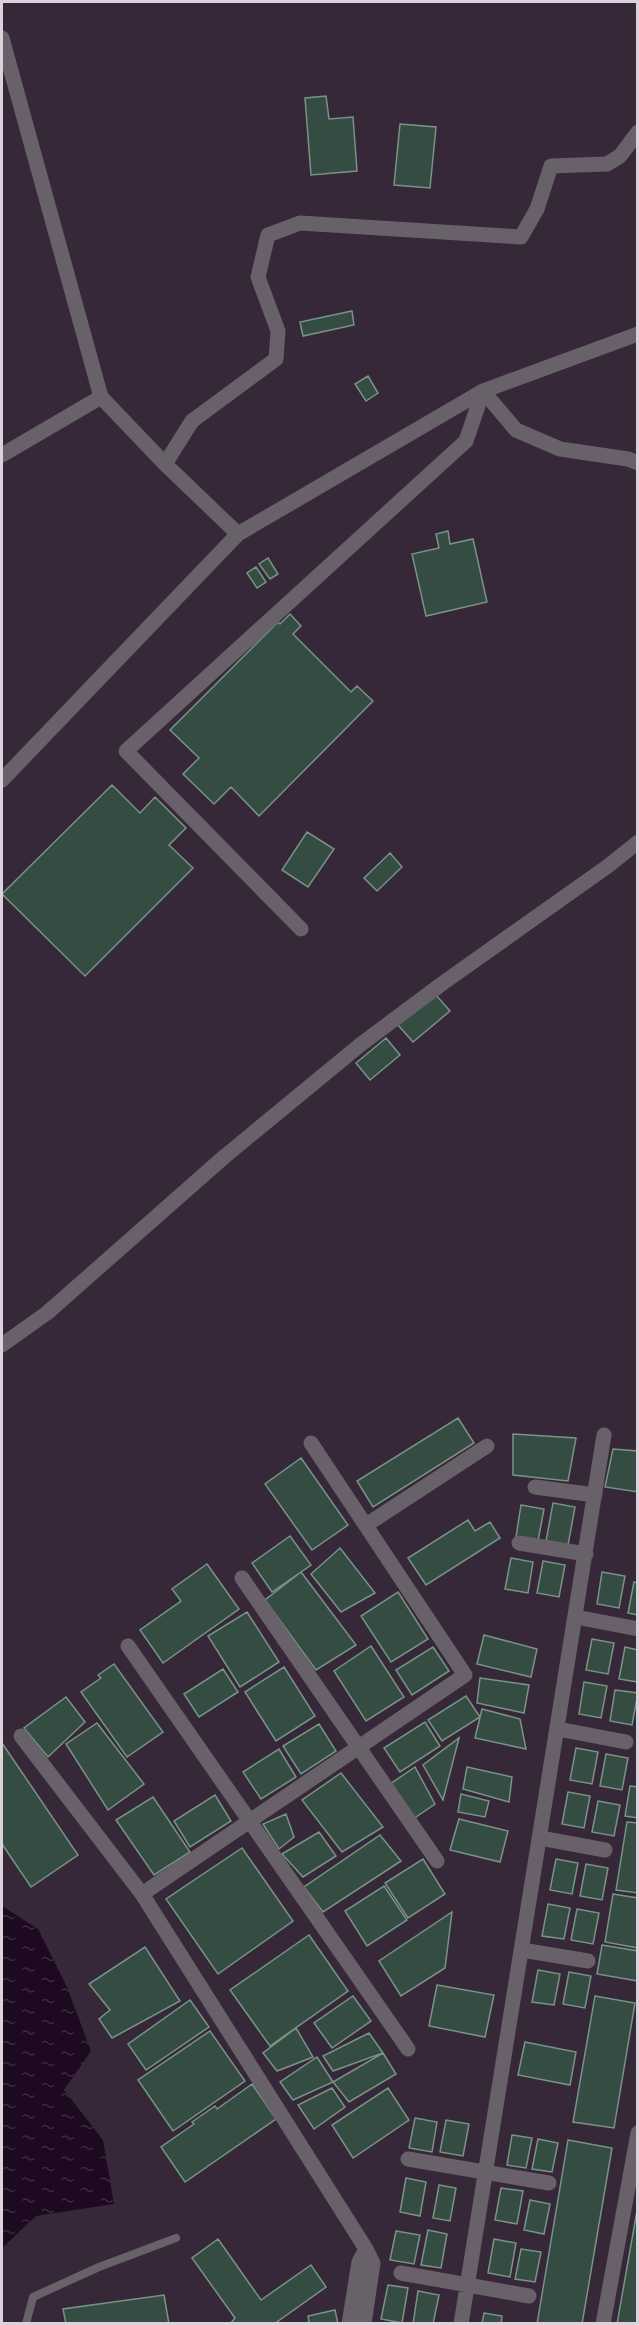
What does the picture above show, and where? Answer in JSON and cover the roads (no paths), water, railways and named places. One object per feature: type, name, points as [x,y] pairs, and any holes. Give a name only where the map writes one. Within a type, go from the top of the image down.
[{"type":"street","points":[[2,38],[101,397],[165,464],[238,534]]},
{"type":"street","points":[[165,464],[192,421],[276,359],[278,331],[258,277],[268,235],[300,223],[521,237],[537,209],[551,166],[607,165],[620,156],[638,132]]},
{"type":"street","points":[[2,780],[238,534],[483,391],[638,334]]},
{"type":"street","points":[[483,391],[516,430],[560,449],[628,459],[638,463]]},
{"type":"street","points":[[301,929],[126,751],[466,441],[483,391]]},
{"type":"street","points":[[2,455],[101,397]]},
{"type":"street","points":[[2,1344],[47,1313],[224,1157],[360,1045],[638,842]]},
{"type":"street","points":[[461,2324],[604,1435]]},
{"type":"street","points":[[142,1894],[465,1675],[311,1443]]},
{"type":"street","points":[[366,1525],[487,1446]]},
{"type":"street","points":[[535,1487],[595,1495]]},
{"type":"street","points":[[519,1543],[586,1554]]},
{"type":"street","points":[[242,1578],[436,1861]]},
{"type":"street","points":[[576,1617],[638,1629]]},
{"type":"street","points":[[128,1646],[408,2049]]},
{"type":"street","points":[[558,1729],[626,1743]]},
{"type":"street","points":[[21,1736],[142,1894],[366,2249],[373,2263],[364,2324]]},
{"type":"street","points":[[540,1839],[605,1850]]},
{"type":"street","points":[[522,1950],[588,1961]]},
{"type":"street","points":[[603,2324],[638,2133]]},
{"type":"street","points":[[408,2159],[549,2183]]},
{"type":"street","points":[[349,2324],[359,2262],[366,2249]]},
{"type":"street","points":[[401,2273],[529,2296]]},
{"type":"lane","points":[[26,2324],[33,2297],[99,2267],[176,2238]]},
{"type":"water","points":[[2,1906],[38,1929],[67,1987],[91,2051],[64,2090],[103,2140],[114,2204],[36,2216],[2,2248]]}]
